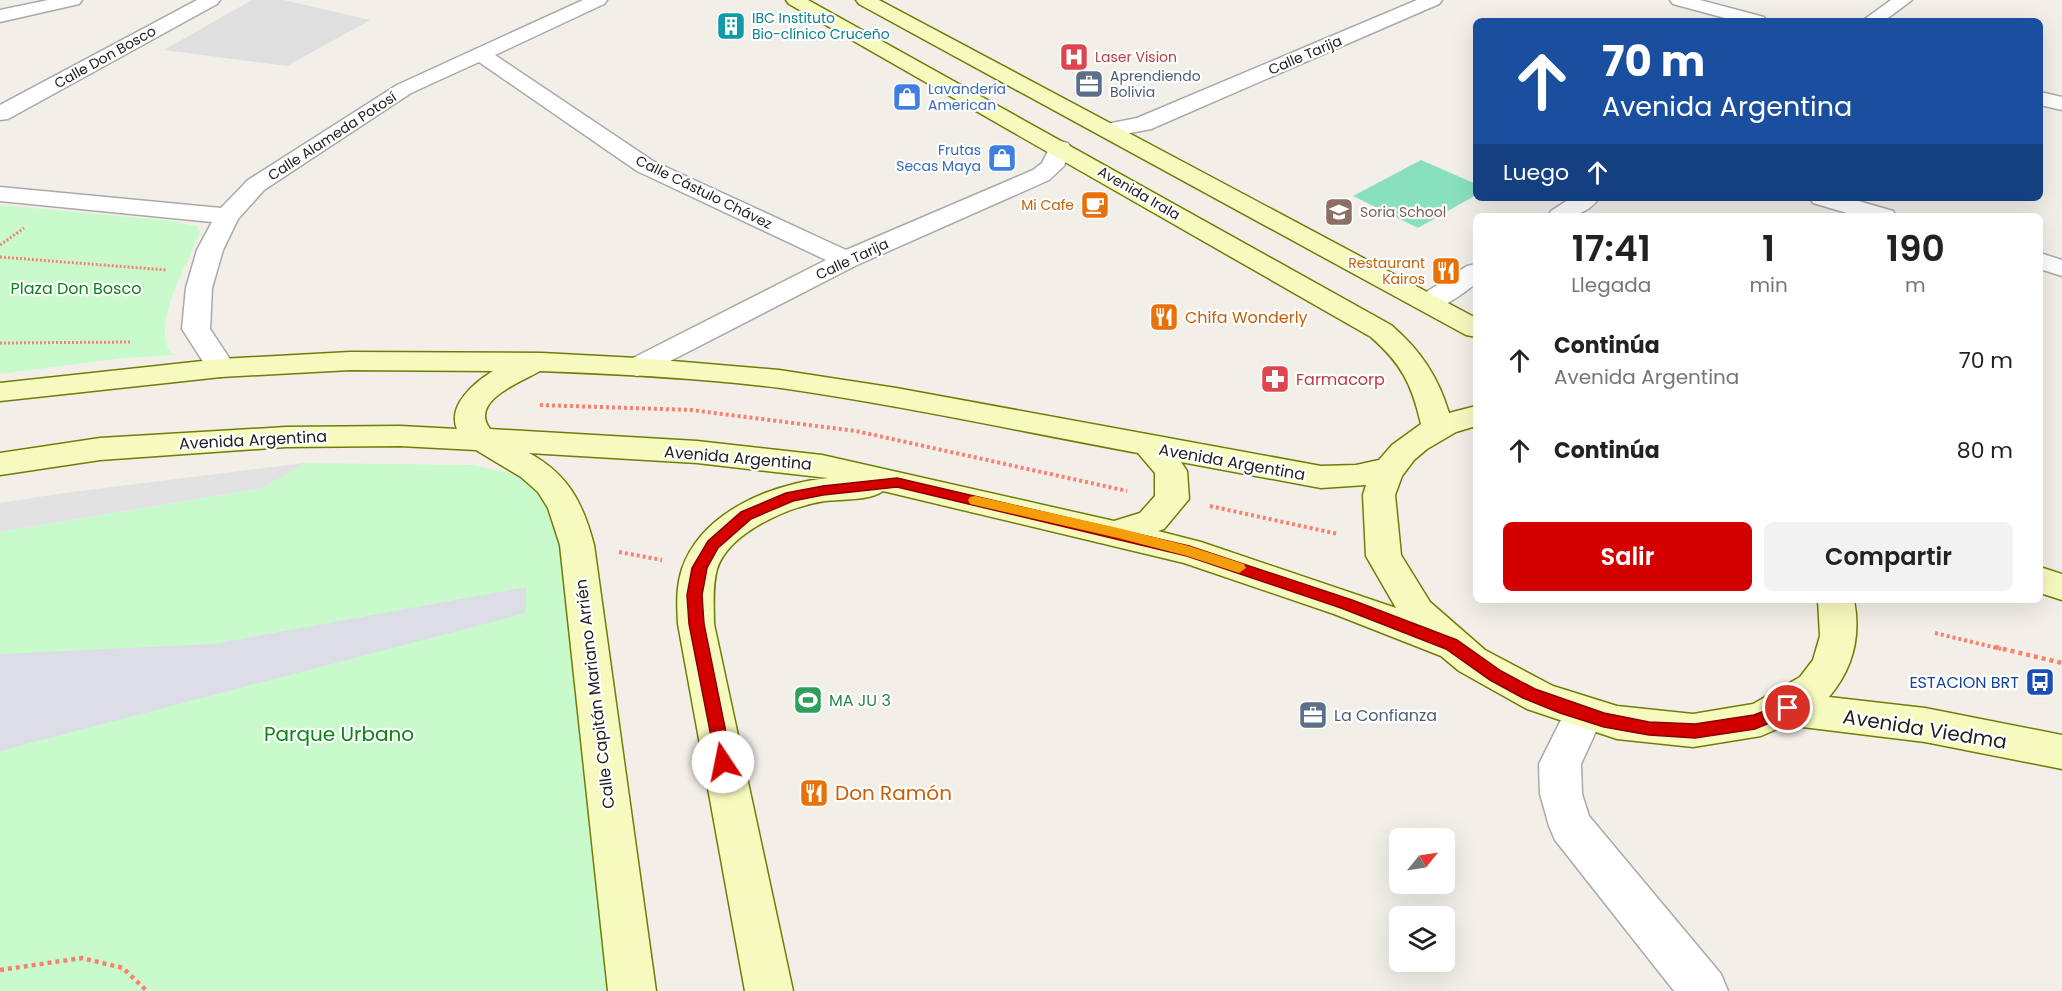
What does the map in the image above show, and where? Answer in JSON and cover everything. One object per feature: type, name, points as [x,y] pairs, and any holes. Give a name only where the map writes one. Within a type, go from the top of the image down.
[{"type":"main road","name":"Avenida Irala","points":[[795,0],[1381,331],[1400,347],[1418,369],[1429,392],[1438,428]]},
{"type":"main road","points":[[865,0],[1473,326]]},
{"type":"main road","name":"Avenida Argentina","points":[[0,392],[221,368],[350,361],[542,362],[637,367],[790,381],[896,398],[1321,477],[1356,476],[1391,468]]},
{"type":"main road","points":[[482,440],[472,430],[469,418],[473,405],[488,386],[512,371],[542,362]]},
{"type":"main road","points":[[1473,417],[1438,428],[1406,449],[1391,468],[1381,487],[1377,508],[1378,531],[1384,556],[1414,607],[1451,644],[1496,676],[1529,694],[1584,714],[1649,729],[1695,731],[1755,722],[1788,708],[1806,696],[1818,684],[1832,663],[1839,640],[1836,603]]},
{"type":"main road","name":"Avenida Argentina","points":[[0,464],[100,449],[286,437],[400,436],[697,452],[822,466],[1189,551],[1302,589],[1451,644]]},
{"type":"main road","name":"Calle Capitán Mariano Arrién","points":[[482,440],[542,476],[567,507],[577,545],[632,991]]},
{"type":"main road","points":[[1118,533],[1152,521],[1172,499],[1172,471],[1150,447]]},
{"type":"main road","points":[[769,991],[696,624],[694,595],[700,568],[713,545],[746,515],[791,496],[823,490],[897,483]]},
{"type":"main road","points":[[2043,581],[2062,587]]},
{"type":"main road","name":"Avenida Viedma","points":[[1788,708],[1925,725],[2062,752]]},
{"type":"street","points":[[0,16],[73,0]]},
{"type":"street","points":[[165,0],[179,17]]},
{"type":"street","name":"Calle Don Bosco","points":[[0,114],[211,0]]},
{"type":"street","name":"Calle Alameda Potosí","points":[[221,368],[196,329],[199,288],[210,250],[227,216],[256,185],[404,89],[478,53],[598,0]]},
{"type":"street","name":"Calle Tarija","points":[[1110,130],[1143,124],[1432,0]]},
{"type":"street","points":[[1679,0],[1746,18]]},
{"type":"street","points":[[1876,18],[1903,0]]},
{"type":"street","name":"Calle Cástulo Chávez","points":[[478,53],[645,166],[846,260]]},
{"type":"street","points":[[2043,99],[2062,104]]},
{"type":"street","name":"Calle Tarija","points":[[637,367],[846,260],[1041,175],[1052,166],[1060,148]]},
{"type":"street","points":[[0,194],[227,216]]},
{"type":"street","points":[[1564,213],[1582,201]]},
{"type":"street","points":[[1832,201],[1874,213]]},
{"type":"street","points":[[2043,262],[2062,268]]},
{"type":"street","points":[[1430,302],[1473,274]]},
{"type":"street","points":[[1584,714],[1560,764],[1561,794],[1570,825],[1704,991]]},
{"type":"path","points":[[0,245],[32,222]]},
{"type":"path","points":[[0,257],[172,271]]},
{"type":"path","points":[[0,343],[134,342]]},
{"type":"path","points":[[1209,506],[1338,534]]},
{"type":"path","points":[[1935,633],[2062,663]]},
{"type":"path","points":[[0,970],[82,958],[123,968],[147,991]]},
{"type":"shaded area","points":[[252,0],[284,0],[370,20],[287,66],[164,50]]},
{"type":"shaded area","points":[[305,463],[263,488],[0,532],[0,503]]},
{"type":"shaded area","points":[[526,587],[526,613],[0,751],[0,654],[213,644]]},
{"type":"green space","points":[[1421,160],[1473,183],[1473,197],[1418,228],[1353,196]]},
{"type":"green space","name":"Plaza Don Bosco","points":[[0,205],[172,221],[196,226],[200,231],[173,293],[168,311],[165,328],[166,343],[173,355],[124,358],[0,374]]},
{"type":"green space","name":"Parque Urbano","points":[[305,463],[471,465],[520,475],[558,501],[629,991],[0,991],[0,532],[263,488]]},
{"type":"slow traffic","points":[[975,500],[1189,551],[1239,568]]},
{"type":"place","name":"IBC Instituto Bio-clínico Cruceño","points":[[731,26]]},
{"type":"place","name":"Laser Vision","points":[[1074,57]]},
{"type":"place","name":"Aprendiendo Bolivia","points":[[1089,84]]},
{"type":"place","name":"Lavandería American","points":[[907,97]]},
{"type":"place","name":"Frutas Secas Maya","points":[[1002,158]]},
{"type":"place","name":"Mi Cafe","points":[[1095,205]]},
{"type":"place","name":"Soria School","points":[[1339,212]]},
{"type":"place","name":"Restaurant Kairos","points":[[1446,271]]},
{"type":"place","name":"Chifa Wonderly","points":[[1164,317]]},
{"type":"place","name":"Farmacorp","points":[[1275,379]]},
{"type":"place","name":"ESTACION BRT","points":[[2040,682]]},
{"type":"place","name":"MA JU 3","points":[[808,700]]},
{"type":"place","name":"La Confianza","points":[[1313,715]]},
{"type":"place","name":"Don Ramón","points":[[814,793]]},
{"type":"route","points":[[723,762],[696,624],[694,595],[700,568],[713,545],[746,515],[791,496],[823,490],[897,483],[1189,551],[1347,604],[1451,644],[1496,676],[1529,694],[1604,720],[1649,729],[1695,731],[1755,722],[1788,708]]}]
